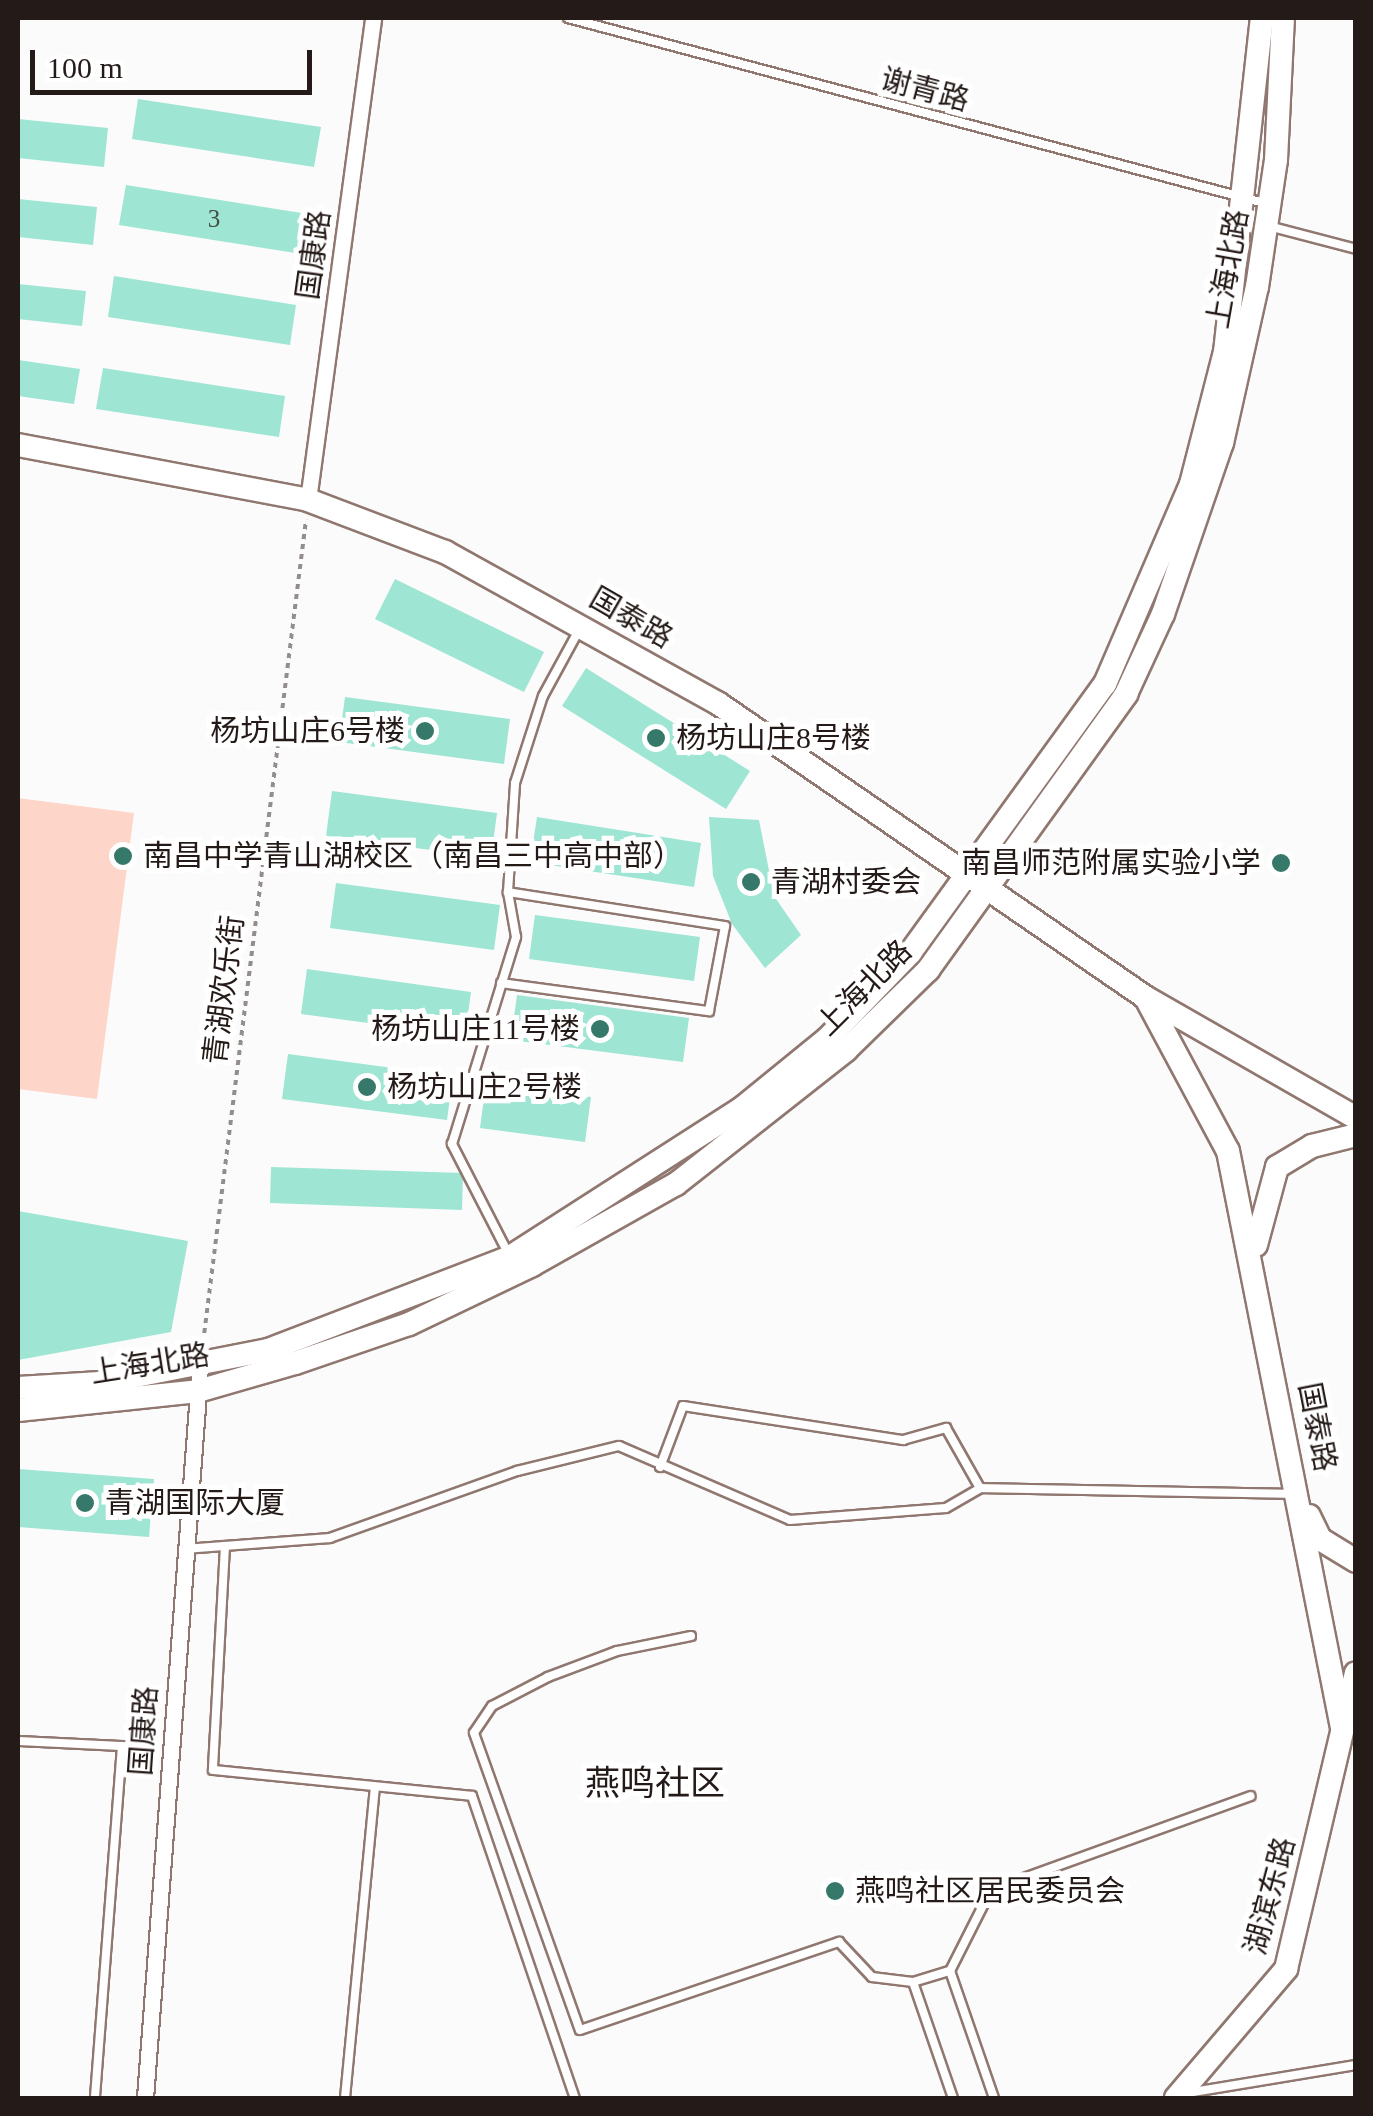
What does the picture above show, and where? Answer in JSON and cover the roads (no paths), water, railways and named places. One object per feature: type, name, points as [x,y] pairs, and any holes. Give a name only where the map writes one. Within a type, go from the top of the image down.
[{"type":"main road","name":"上海北路","points":[[18,1388],[199,1379],[398,1305],[510,1257],[631,1186],[827,1039],[910,952],[1105,684],[1152,588],[1192,484],[1225,352],[1245,200],[1262,18]]},
{"type":"main road","name":"上海北路","points":[[18,1410],[199,1379],[409,1324],[676,1184],[846,1050],[928,970],[992,889],[1126,694],[1163,614],[1222,443],[1268,215],[1283,18]]},
{"type":"main road","name":"国泰路","points":[[18,445],[308,500],[445,552],[583,622],[969,872],[1145,997],[1356,1118]]},
{"type":"main road","name":"国泰路","points":[[1145,997],[1228,1150],[1254,1256],[1342,1728]]},
{"type":"main road","name":"国泰路","points":[[1254,1256],[1277,1167],[1312,1146],[1356,1135]]},
{"type":"main road","points":[[1299,1494],[1320,1538],[1356,1561]]},
{"type":"main road","name":"湖滨东路","points":[[1181,2096],[1286,1970],[1356,1672]]},
{"type":"street","name":"国康路","points":[[308,500],[374,18]]},
{"type":"street","name":"国康路","points":[[145,2098],[199,1379]]},
{"type":"lane","name":"谢青路","points":[[568,18],[1245,200],[1268,215],[1356,249]]},
{"type":"lane","points":[[510,1257],[452,1144],[516,937],[508,892],[515,783],[544,696],[583,622]]},
{"type":"lane","points":[[501,984],[709,1012],[725,926],[508,892]]},
{"type":"lane","points":[[660,1467],[683,1406],[904,1440],[946,1428],[980,1488]]},
{"type":"lane","points":[[185,1549],[330,1538],[518,1471],[619,1446],[790,1520],[946,1508],[980,1488],[1299,1494]]},
{"type":"lane","points":[[224,1546],[214,1770],[472,1796],[575,2098]]},
{"type":"lane","points":[[691,1636],[548,1677],[492,1706],[474,1733],[580,2030],[839,1942],[872,1977],[914,1982],[950,1971]]},
{"type":"lane","points":[[18,1741],[122,1746],[95,2098]]},
{"type":"lane","points":[[345,2098],[376,1786]]},
{"type":"lane","points":[[994,2098],[950,1971],[991,1890],[1251,1796]]},
{"type":"lane","points":[[914,1982],[952,2098]]},
{"type":"lane","points":[[1181,2096],[1356,2065]]},
{"type":"place","name":"杨坊山庄6号楼","points":[[425,731]]},
{"type":"place","name":"杨坊山庄8号楼","points":[[656,738]]},
{"type":"place","name":"南昌中学青山湖校区（南昌三中高中部）","points":[[123,856]]},
{"type":"place","name":"南昌师范附属实验小学","points":[[1281,863]]},
{"type":"place","name":"青湖村委会","points":[[751,882]]},
{"type":"place","name":"杨坊山庄11号楼","points":[[600,1029]]},
{"type":"place","name":"杨坊山庄2号楼","points":[[367,1087]]},
{"type":"place","name":"青湖国际大厦","points":[[85,1503]]},
{"type":"place","name":"燕鸣社区居民委员会","points":[[835,1891]]},
{"type":"district","name":"燕鸣社区","points":[[655,1784]]}]
